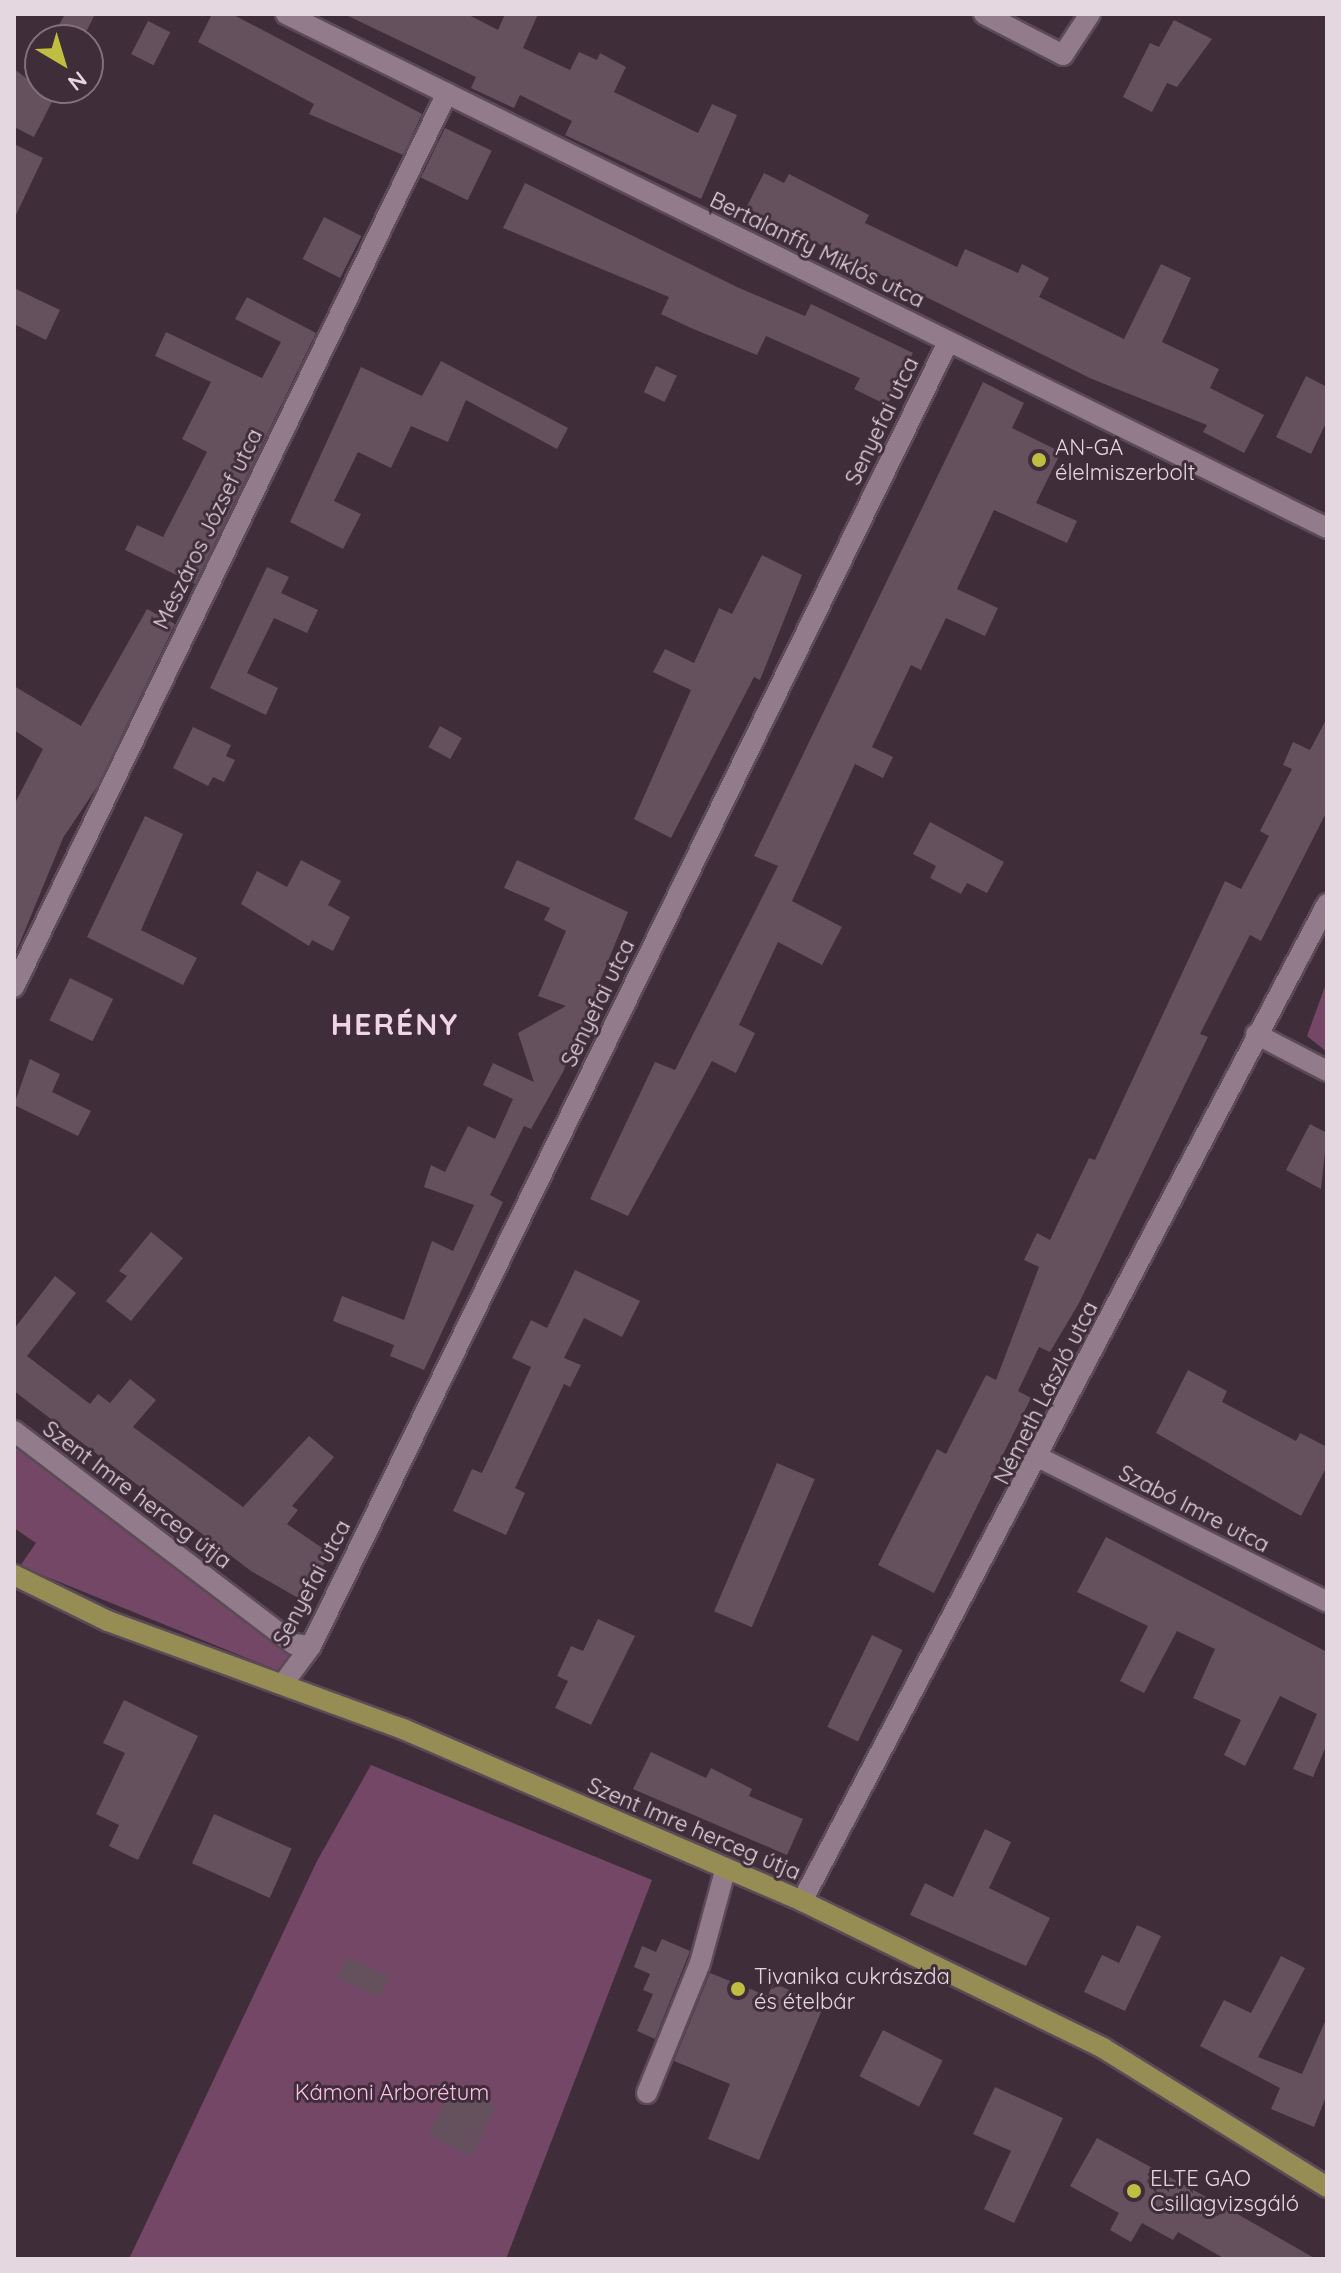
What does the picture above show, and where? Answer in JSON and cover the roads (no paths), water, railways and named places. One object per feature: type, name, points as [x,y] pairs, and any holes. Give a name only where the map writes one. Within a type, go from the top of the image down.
[{"type":"main road","name":"Szent Imre herceg útja","points":[[14,1575],[108,1621],[285,1681],[725,1871],[802,1901],[1103,2048],[1327,2187]]},
{"type":"street","name":"Bertalanffy Miklós utca","points":[[286,14],[1327,528]]},
{"type":"street","points":[[984,14],[1063,55],[1090,14]]},
{"type":"street","name":"Mészáros József utca","points":[[14,987],[447,93]]},
{"type":"street","name":"Senyefai utca","points":[[285,1681],[311,1646],[948,342]]},
{"type":"street","name":"Németh László utca","points":[[802,1901],[1040,1458],[1256,1034],[1327,904]]},
{"type":"street","points":[[1256,1034],[1327,1071]]},
{"type":"street","name":"Szent Imre herceg útja","points":[[14,1431],[294,1644],[311,1646]]},
{"type":"street","name":"Szabó Imre utca","points":[[1040,1458],[1327,1602]]},
{"type":"street","points":[[647,2093],[700,1963],[725,1871]]},
{"type":"place","name":"AN-GA élelmiszerbolt","points":[[1039,460]]},
{"type":"place","name":"Tivanika cukrászda és ételbár","points":[[738,1989]]},
{"type":"place","name":"ELTE GAO Csillagvizsgáló","points":[[1134,2191]]},
{"type":"district","name":"HERÉNY","points":[[395,1024]]},
{"type":"park label","name":"Kámoni Arborétum","points":[[392,2093]]}]
